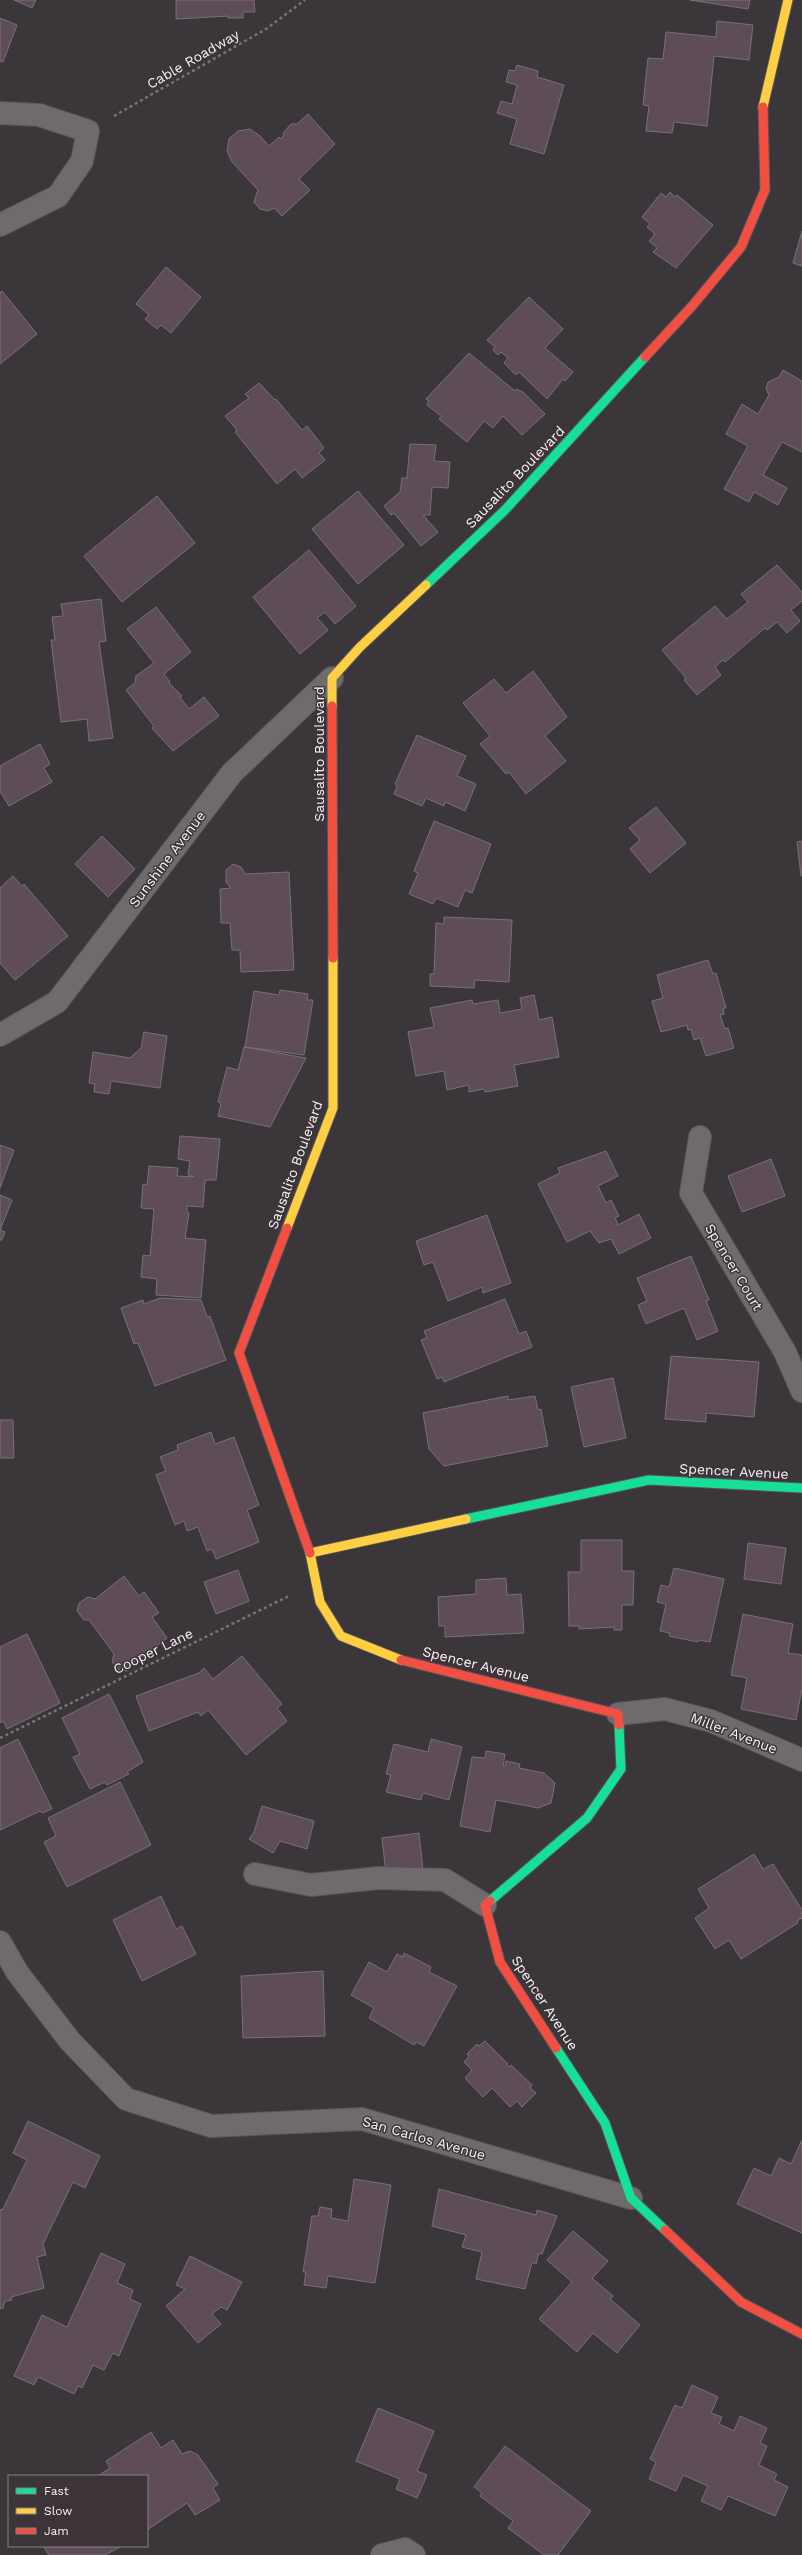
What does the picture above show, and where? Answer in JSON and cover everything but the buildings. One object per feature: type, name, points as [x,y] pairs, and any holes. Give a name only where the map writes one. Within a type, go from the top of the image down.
[{"type":"street","name":"Sausalito Boulevard","points":[[310,1553],[239,1353],[333,1108],[332,678],[360,647],[505,510],[688,311],[741,247],[765,190],[763,108],[788,0]]},
{"type":"street","points":[[0,113],[39,115],[88,131],[82,161],[58,196],[0,225]]},
{"type":"street","name":"Sunshine Avenue","points":[[0,1035],[57,1002],[232,773],[332,678]]},
{"type":"street","name":"Spencer Court","points":[[700,1137],[691,1193],[785,1352],[802,1391]]},
{"type":"street","name":"Spencer Avenue","points":[[618,1714],[398,1659],[341,1636],[320,1602],[310,1553],[649,1480],[802,1488]]},
{"type":"street","name":"Miller Avenue","points":[[618,1714],[665,1709],[711,1721],[802,1760]]},
{"type":"street","points":[[255,1874],[311,1885],[379,1878],[445,1880],[485,1905],[587,1818],[621,1769],[618,1714]]},
{"type":"street","name":"Spencer Avenue","points":[[485,1905],[500,1962],[605,2123],[631,2198]]},
{"type":"street","name":"San Carlos Avenue","points":[[0,1942],[17,1972],[70,2041],[126,2099],[211,2126],[362,2119],[631,2198],[741,2302],[802,2334]]},
{"type":"street","points":[[382,2555],[405,2549],[414,2555]]},
{"type":"path","name":"Cable Roadway","points":[[88,131],[266,30],[305,0]]},
{"type":"path","name":"Cooper Lane","points":[[0,1738],[316,1583]]},
{"type":"traffic: fast","points":[[426,585],[505,510],[645,357]]},
{"type":"traffic: fast","points":[[466,1519],[649,1480],[802,1488]]},
{"type":"traffic: fast","points":[[490,1901],[587,1818],[621,1769],[619,1725]]},
{"type":"traffic: fast","points":[[556,2048],[605,2123],[631,2198],[665,2230]]},
{"type":"traffic: slow","points":[[763,107],[788,0]]},
{"type":"traffic: slow","points":[[332,706],[332,678],[360,647],[426,585]]},
{"type":"traffic: slow","points":[[287,1228],[333,1108],[333,958]]},
{"type":"traffic: slow","points":[[401,1660],[341,1636],[320,1602],[310,1553],[466,1519]]},
{"type":"traffic: jam","points":[[645,357],[693,305],[741,247],[765,190],[763,107]]},
{"type":"traffic: jam","points":[[332,706],[333,958]]},
{"type":"traffic: jam","points":[[287,1228],[239,1353],[310,1553]]},
{"type":"traffic: jam","points":[[401,1660],[618,1714],[619,1725]]},
{"type":"traffic: jam","points":[[490,1901],[485,1905],[500,1962],[556,2048]]},
{"type":"traffic: jam","points":[[665,2230],[741,2302],[802,2334]]}]
